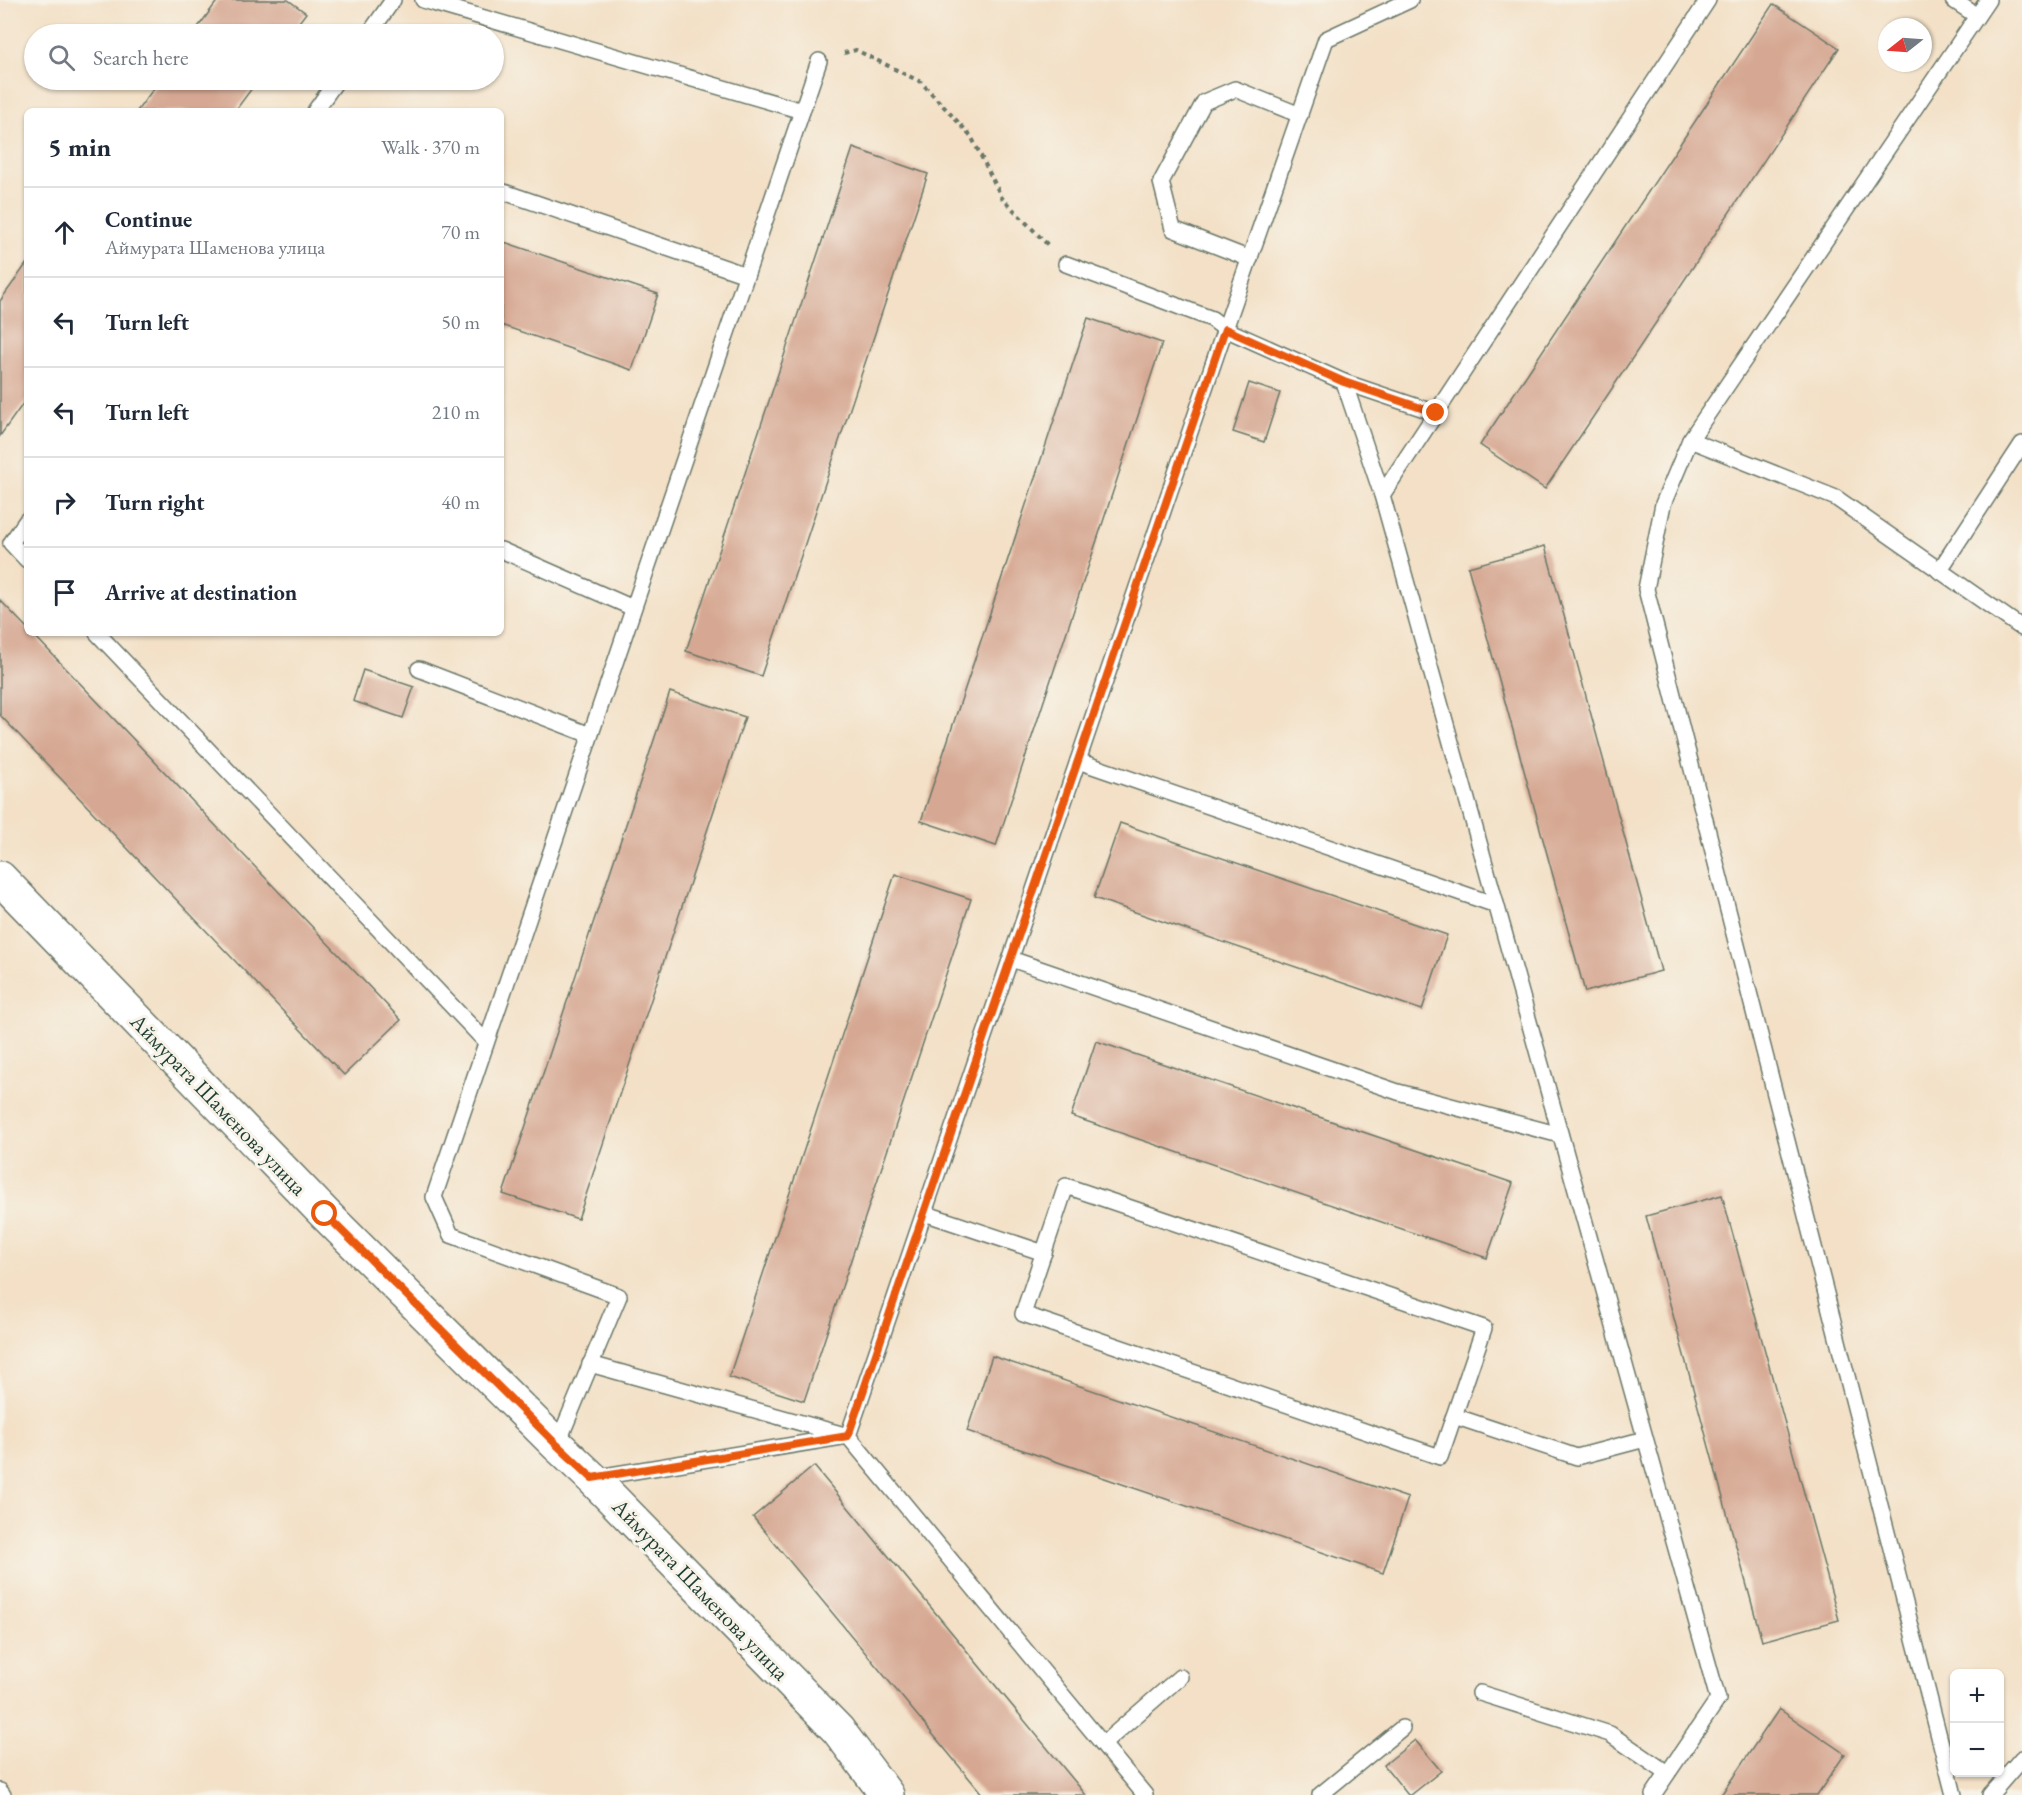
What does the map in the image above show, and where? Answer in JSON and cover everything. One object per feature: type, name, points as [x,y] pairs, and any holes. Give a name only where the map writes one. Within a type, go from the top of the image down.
[{"type":"street","name":"Аймурата Шаменова улица","points":[[0,878],[325,1214],[592,1478],[838,1730],[887,1795]]},
{"type":"lane","points":[[376,24],[393,0]]},
{"type":"lane","points":[[423,0],[802,111]]},
{"type":"lane","points":[[848,1436],[1326,39],[1410,0]]},
{"type":"lane","points":[[1382,495],[1708,0]]},
{"type":"lane","points":[[1953,0],[1977,16]]},
{"type":"lane","points":[[1954,1795],[1646,589],[1663,504],[1690,440],[1988,0]]},
{"type":"lane","points":[[557,1445],[619,1296],[451,1235],[434,1197],[819,61]]},
{"type":"lane","points":[[1250,259],[1173,229],[1161,182],[1204,102],[1235,89],[1300,115]]},
{"type":"lane","points":[[317,108],[330,90]]},
{"type":"lane","points":[[504,191],[746,275]]},
{"type":"lane","points":[[1066,264],[1212,319],[1225,329],[1344,382],[1436,413]]},
{"type":"lane","points":[[1344,382],[1382,495],[1718,1699],[1653,1795]]},
{"type":"lane","points":[[1690,440],[1836,498],[2022,628]]},
{"type":"lane","points":[[1939,571],[2022,444]]},
{"type":"lane","points":[[24,524],[11,543],[24,557]]},
{"type":"lane","points":[[504,551],[633,608]]},
{"type":"lane","points":[[100,636],[486,1042]]},
{"type":"lane","points":[[418,669],[590,735]]},
{"type":"lane","points":[[1078,761],[1496,905]]},
{"type":"lane","points":[[1011,959],[1398,1092],[1560,1135]]},
{"type":"lane","points":[[1066,1186],[1484,1328],[1440,1457],[1023,1314],[1044,1253],[1066,1186]]},
{"type":"lane","points":[[924,1213],[1044,1253]]},
{"type":"lane","points":[[590,1364],[848,1436],[1145,1795]]},
{"type":"lane","points":[[1454,1416],[1577,1457],[1645,1438]]},
{"type":"lane","points":[[592,1478],[848,1436]]},
{"type":"lane","points":[[1103,1744],[1180,1677]]},
{"type":"lane","points":[[1480,1693],[1610,1734],[1667,1773]]},
{"type":"lane","points":[[1320,1795],[1402,1728]]},
{"type":"lane","points":[[1990,1795],[2022,1758]]},
{"type":"lane","points":[[0,1791],[3,1795]]},
{"type":"path","points":[[819,61],[856,50],[921,82],[971,136],[1002,198],[1066,264]]},
{"type":"building","points":[[218,0],[288,0],[306,13],[298,24],[200,24]]},
{"type":"building","points":[[1773,4],[1839,48],[1545,489],[1480,445]]},
{"type":"building","points":[[153,90],[251,90],[237,108],[139,108]]},
{"type":"building","points":[[853,148],[928,174],[761,676],[686,651]]},
{"type":"building","points":[[504,242],[658,294],[632,370],[504,326]]},
{"type":"building","points":[[24,267],[24,402],[0,436],[0,301]]},
{"type":"building","points":[[1088,318],[1162,343],[996,846],[921,821]]},
{"type":"building","points":[[1249,383],[1280,393],[1264,442],[1233,432]]},
{"type":"building","points":[[1545,546],[1661,971],[1585,992],[1468,567]]},
{"type":"building","points":[[0,600],[24,625],[24,636],[35,636],[401,1020],[344,1075],[0,715]]},
{"type":"building","points":[[363,670],[414,687],[403,718],[353,701]]},
{"type":"building","points":[[670,692],[745,717],[578,1219],[503,1194]]},
{"type":"building","points":[[1120,823],[1447,935],[1422,1010],[1094,898]]},
{"type":"building","points":[[895,874],[971,899],[804,1401],[729,1377]]},
{"type":"building","points":[[1096,1041],[1513,1183],[1487,1258],[1071,1116]]},
{"type":"building","points":[[1722,1195],[1839,1620],[1762,1641],[1646,1216]]},
{"type":"building","points":[[992,1356],[1408,1498],[1383,1573],[967,1431]]},
{"type":"building","points":[[814,1466],[1086,1795],[983,1795],[753,1517]]},
{"type":"building","points":[[1779,1709],[1845,1754],[1817,1795],[1721,1795]]},
{"type":"building","points":[[1415,1740],[1441,1771],[1408,1795],[1384,1765]]},
{"type":"route","points":[[325,1214],[592,1478],[848,1436],[1225,329],[1344,382],[1436,413]]}]
